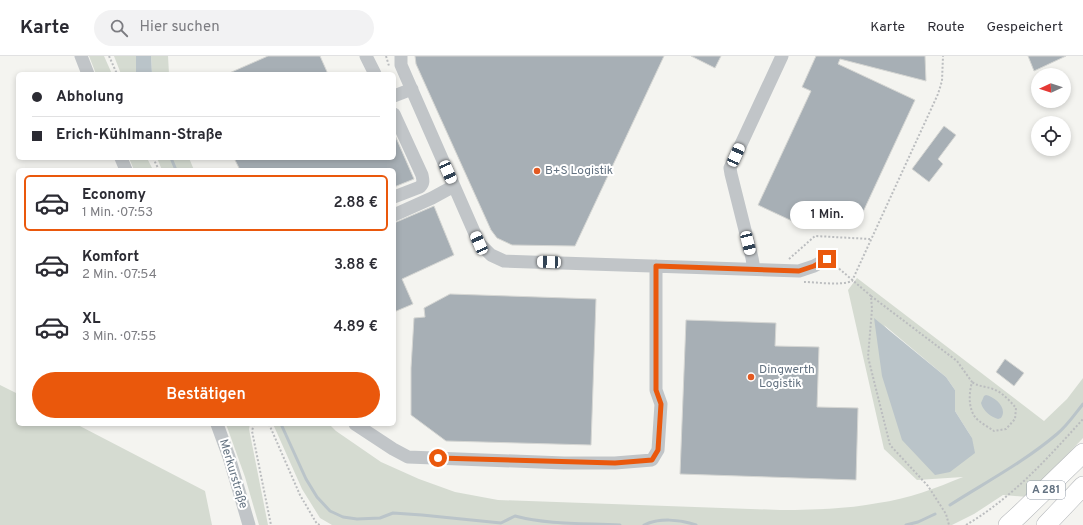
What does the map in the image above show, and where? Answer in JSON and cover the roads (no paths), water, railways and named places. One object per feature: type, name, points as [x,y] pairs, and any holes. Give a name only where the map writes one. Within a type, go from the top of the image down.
[{"type":"highway","name":"A 281","points":[[1008,525],[1083,453]]},
{"type":"highway","name":"A 281","points":[[1046,525],[1083,486]]},
{"type":"street","points":[[81,56],[87,72]]},
{"type":"street","points":[[366,56],[374,72]]},
{"type":"street","points":[[401,56],[401,65],[479,243],[491,255],[504,261],[799,271],[814,266],[827,259]]},
{"type":"street","points":[[754,269],[730,174],[730,168],[782,56]]},
{"type":"street","points":[[396,95],[412,89]]},
{"type":"street","points":[[396,118],[423,180],[420,187],[396,196]]},
{"type":"street","points":[[396,214],[432,198],[454,186]]},
{"type":"street","points":[[358,426],[393,450],[408,457],[564,463],[615,463],[652,460],[658,450],[661,404],[656,390],[656,266]]},
{"type":"street","name":"Merkurstraße","points":[[218,426],[249,525]]},
{"type":"waterway","points":[[172,160],[175,168]]},
{"type":"waterway","points":[[950,505],[1018,463],[1044,444],[1071,420],[1083,404]]},
{"type":"waterway","points":[[282,426],[306,479],[317,497],[330,511],[343,517],[357,519],[380,518],[393,513],[501,523],[515,516],[541,521],[620,525]]},
{"type":"waterway","points":[[906,525],[918,522],[935,514]]},
{"type":"waterway","points":[[644,525],[663,520],[683,521],[696,525]]},
{"type":"place","name":"B+S Logistik","points":[[537,171]]},
{"type":"place","name":"Dingwerth Logistik","points":[[751,377]]}]
